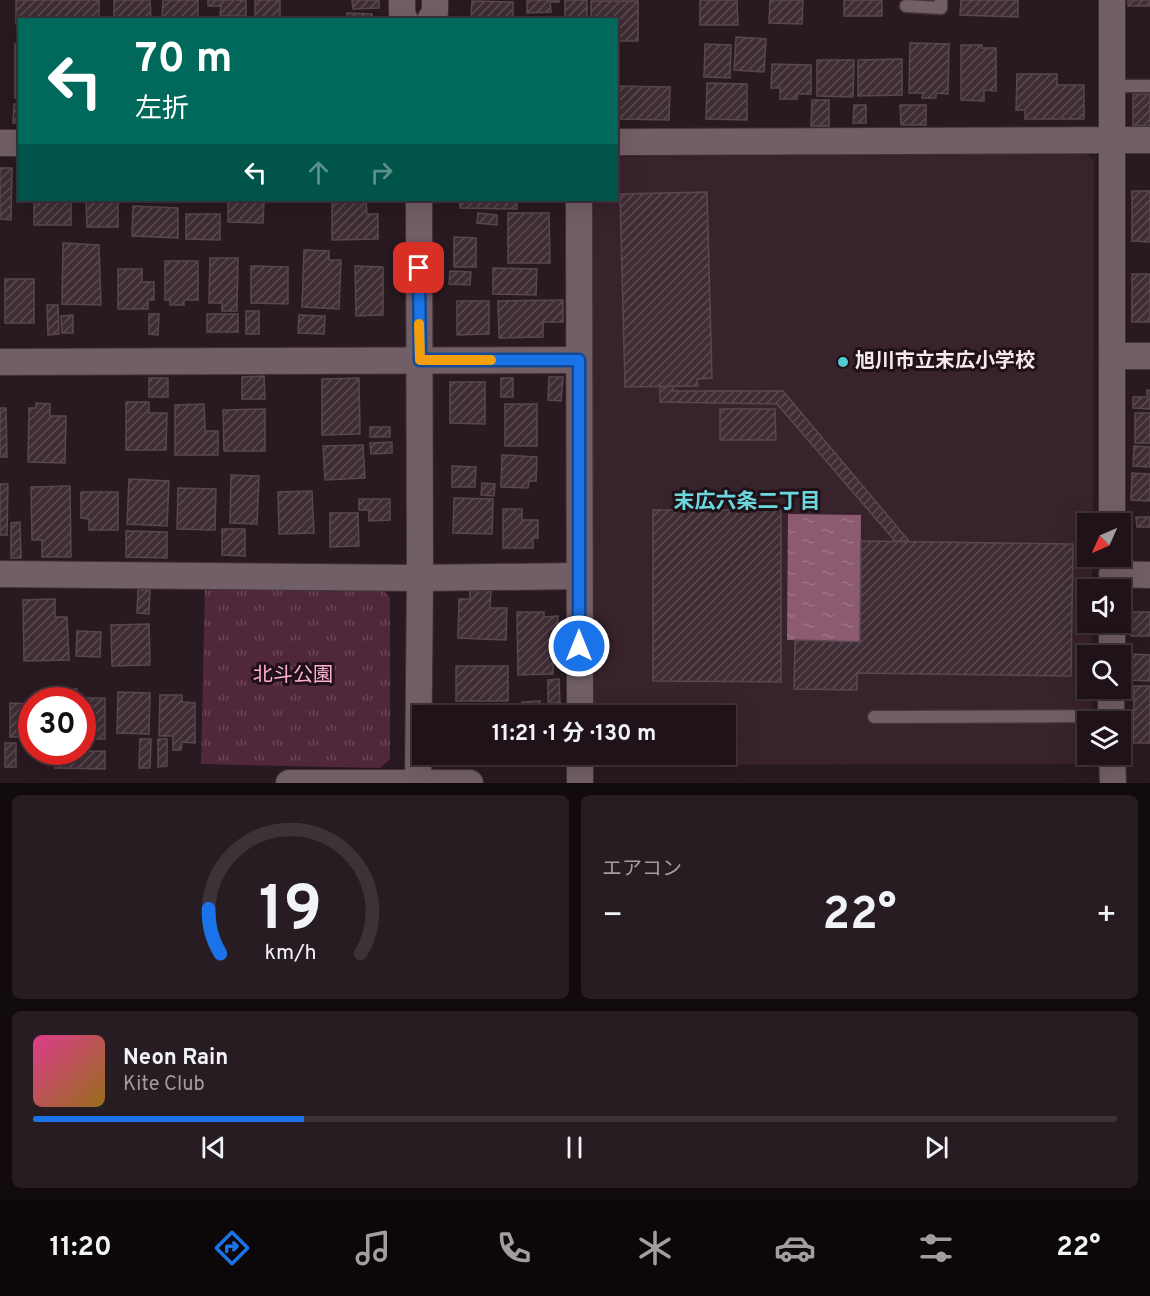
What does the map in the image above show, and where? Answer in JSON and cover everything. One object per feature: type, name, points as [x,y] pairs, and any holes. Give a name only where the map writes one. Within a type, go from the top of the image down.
[{"type":"street","points":[[402,0],[404,18]]},
{"type":"street","points":[[431,18],[435,12],[435,0]]},
{"type":"street","points":[[1112,0],[1110,409],[1112,513]]},
{"type":"street","points":[[618,142],[1150,140]]},
{"type":"street","points":[[0,143],[18,143]]},
{"type":"street","points":[[418,783],[419,201]]},
{"type":"street","points":[[579,201],[580,705]]},
{"type":"street","points":[[1112,356],[1150,356]]},
{"type":"street","points":[[0,362],[579,360]]},
{"type":"street","points":[[1112,573],[1150,575]]},
{"type":"street","points":[[0,574],[420,578],[579,576]]},
{"type":"street","points":[[580,765],[580,783]]},
{"type":"street","points":[[1112,765],[1113,783]]},
{"type":"street","points":[[290,783],[470,783]]},
{"type":"lane","points":[[906,6],[940,8],[941,0]]},
{"type":"lane","points":[[1112,86],[1150,86]]},
{"type":"lane","points":[[874,717],[1077,719]]},
{"type":"shaded area","name":"旭川市立末広小学校","points":[[1085,152],[1094,161],[1093,513],[1077,513],[1077,567],[1092,567],[1092,579],[1077,579],[1077,633],[1092,633],[1092,645],[1077,645],[1077,699],[1092,699],[1092,711],[1077,711],[1077,764],[736,765],[736,705],[590,705],[593,201],[618,201],[618,157]]},
{"type":"green space","name":"北斗公園","points":[[205,585],[379,587],[390,597],[390,759],[380,768],[201,764]]},
{"type":"water","points":[[788,514],[861,515],[860,642],[787,640]]},
{"type":"building","points":[[16,0],[99,0],[99,18],[18,18],[18,24],[16,24]]},
{"type":"building","points":[[114,0],[150,0],[151,18],[114,18]]},
{"type":"building","points":[[163,0],[198,0],[198,18],[162,18]]},
{"type":"building","points":[[208,0],[246,0],[246,16],[220,16],[221,6],[208,6]]},
{"type":"building","points":[[255,0],[280,0],[280,18],[255,18]]},
{"type":"building","points":[[352,0],[379,0],[379,8],[353,9]]},
{"type":"building","points":[[527,0],[559,0],[559,2],[550,2],[551,12],[527,13]]},
{"type":"building","points":[[565,0],[587,0],[587,18],[565,18]]},
{"type":"building","points":[[700,0],[737,0],[738,25],[700,25]]},
{"type":"building","points":[[770,0],[803,0],[802,24],[769,23]]},
{"type":"building","points":[[844,0],[882,0],[882,16],[844,16]]},
{"type":"building","points":[[961,0],[1018,0],[1018,17],[960,15]]},
{"type":"building","points":[[1128,0],[1150,0],[1150,6],[1128,6]]},
{"type":"building","points":[[472,1],[513,2],[513,18],[471,18]]},
{"type":"building","points":[[591,1],[638,1],[638,41],[618,41],[618,18],[591,18]]},
{"type":"building","points":[[347,13],[372,14],[372,18],[347,18]]},
{"type":"building","points":[[736,37],[766,39],[764,72],[734,70]]},
{"type":"building","points":[[910,43],[949,44],[948,94],[936,93],[936,98],[922,98],[923,93],[909,93]]},
{"type":"building","points":[[15,44],[18,44],[18,98],[15,98]]},
{"type":"building","points":[[705,44],[731,45],[730,78],[704,77]]},
{"type":"building","points":[[961,45],[996,48],[996,91],[984,90],[984,101],[961,100]]},
{"type":"building","points":[[902,59],[902,95],[858,96],[858,60]]},
{"type":"building","points":[[817,60],[854,60],[853,97],[817,96]]},
{"type":"building","points":[[772,64],[811,65],[811,94],[797,94],[797,99],[780,99],[780,88],[771,88]]},
{"type":"building","points":[[1017,74],[1057,74],[1057,85],[1084,85],[1084,119],[1025,119],[1025,110],[1016,110]]},
{"type":"building","points":[[707,83],[747,84],[747,120],[706,119]]},
{"type":"building","points":[[618,86],[670,87],[669,120],[618,119]]},
{"type":"building","points":[[1133,94],[1150,94],[1150,126],[1133,126]]},
{"type":"building","points":[[812,100],[829,100],[829,126],[811,126]]},
{"type":"building","points":[[14,104],[18,104],[18,123],[13,123]]},
{"type":"building","points":[[854,105],[866,105],[866,123],[853,123]]},
{"type":"building","points":[[900,105],[926,105],[926,125],[901,125]]},
{"type":"building","points":[[0,168],[12,168],[11,220],[0,219]]},
{"type":"building","points":[[1132,191],[1150,191],[1150,242],[1132,241]]},
{"type":"building","points":[[707,192],[712,378],[697,379],[698,386],[625,387],[620,194]]},
{"type":"building","points":[[34,201],[71,201],[71,225],[34,225]]},
{"type":"building","points":[[86,201],[118,201],[118,227],[87,227]]},
{"type":"building","points":[[228,201],[264,201],[263,223],[228,222]]},
{"type":"building","points":[[332,201],[366,201],[367,214],[378,214],[378,239],[332,240]]},
{"type":"building","points":[[460,201],[517,201],[517,209],[460,208]]},
{"type":"building","points":[[133,206],[178,208],[178,238],[132,236]]},
{"type":"building","points":[[478,213],[497,215],[497,225],[477,223]]},
{"type":"building","points":[[508,213],[549,213],[550,263],[508,263]]},
{"type":"building","points":[[186,214],[220,214],[220,240],[186,239]]},
{"type":"building","points":[[454,237],[476,238],[476,267],[454,267]]},
{"type":"building","points":[[63,243],[99,245],[101,305],[62,304]]},
{"type":"building","points":[[304,250],[329,251],[329,260],[341,260],[339,309],[302,307]]},
{"type":"building","points":[[210,258],[238,258],[237,311],[222,311],[222,303],[209,303]]},
{"type":"building","points":[[165,261],[198,261],[198,300],[184,300],[184,305],[170,305],[170,300],[165,300]]},
{"type":"building","points":[[251,266],[288,267],[288,304],[251,303]]},
{"type":"building","points":[[355,266],[383,267],[383,315],[356,316]]},
{"type":"building","points":[[493,268],[537,269],[536,295],[493,294]]},
{"type":"building","points":[[118,269],[142,269],[142,282],[154,282],[154,300],[148,300],[148,309],[118,309]]},
{"type":"building","points":[[450,271],[471,272],[470,285],[449,284]]},
{"type":"building","points":[[1132,274],[1150,274],[1150,322],[1132,322]]},
{"type":"building","points":[[5,279],[34,279],[34,323],[5,323]]},
{"type":"building","points":[[563,300],[563,322],[543,322],[543,337],[499,338],[498,301]]},
{"type":"building","points":[[457,301],[489,301],[489,334],[457,335]]},
{"type":"building","points":[[47,305],[58,305],[59,334],[48,335]]},
{"type":"building","points":[[246,311],[259,311],[259,334],[246,334]]},
{"type":"building","points":[[149,314],[159,314],[158,335],[149,334]]},
{"type":"building","points":[[207,314],[238,314],[238,332],[207,332]]},
{"type":"building","points":[[73,315],[73,333],[62,333],[61,316]]},
{"type":"building","points":[[299,315],[325,316],[324,334],[298,333]]},
{"type":"building","points":[[264,376],[265,399],[242,399],[242,377]]},
{"type":"building","points":[[549,377],[563,377],[561,401],[548,400]]},
{"type":"building","points":[[149,378],[168,378],[168,397],[149,397]]},
{"type":"building","points":[[359,378],[360,434],[322,435],[322,379]]},
{"type":"building","points":[[501,378],[513,378],[513,397],[501,397]]},
{"type":"building","points":[[450,382],[485,382],[485,424],[450,423]]},
{"type":"building","points":[[674,386],[673,391],[783,391],[909,541],[895,541],[777,404],[660,402],[660,387]]},
{"type":"building","points":[[1147,390],[1150,390],[1150,409],[1133,408],[1133,397],[1147,397]]},
{"type":"building","points":[[126,402],[149,402],[149,413],[167,413],[166,450],[126,450]]},
{"type":"building","points":[[36,403],[50,404],[50,416],[66,416],[65,463],[28,462],[29,408],[36,408]]},
{"type":"building","points":[[204,404],[205,431],[218,431],[218,455],[175,455],[175,405]]},
{"type":"building","points":[[505,404],[537,404],[537,446],[505,446]]},
{"type":"building","points":[[0,408],[6,408],[7,457],[0,457]]},
{"type":"building","points":[[265,409],[265,451],[224,451],[223,410]]},
{"type":"building","points":[[720,409],[775,409],[776,440],[720,440]]},
{"type":"building","points":[[1135,413],[1150,413],[1150,443],[1135,443]]},
{"type":"building","points":[[370,427],[390,427],[390,437],[370,437]]},
{"type":"building","points":[[392,442],[392,453],[371,454],[370,443]]},
{"type":"building","points":[[363,445],[365,478],[325,480],[323,446]]},
{"type":"building","points":[[1134,446],[1150,447],[1150,467],[1133,466]]},
{"type":"building","points":[[502,455],[537,457],[536,481],[529,481],[528,488],[501,487]]},
{"type":"building","points":[[452,466],[476,467],[475,487],[452,487]]},
{"type":"building","points":[[1132,473],[1150,474],[1150,501],[1131,500]]},
{"type":"building","points":[[231,475],[259,476],[257,524],[230,523]]},
{"type":"building","points":[[129,479],[169,481],[167,526],[127,524]]},
{"type":"building","points":[[482,483],[495,484],[494,496],[481,495]]},
{"type":"building","points":[[0,484],[8,484],[7,535],[0,535]]},
{"type":"building","points":[[70,486],[71,557],[42,557],[42,540],[32,540],[31,487]]},
{"type":"building","points":[[178,488],[216,489],[215,530],[177,529]]},
{"type":"building","points":[[312,491],[314,533],[279,534],[278,492]]},
{"type":"building","points":[[81,492],[118,492],[118,530],[89,530],[89,519],[81,518]]},
{"type":"building","points":[[454,498],[493,499],[492,534],[453,533]]},
{"type":"building","points":[[359,499],[390,499],[390,520],[369,521],[369,510],[359,510]]},
{"type":"building","points":[[503,509],[522,509],[522,520],[538,520],[538,538],[533,538],[533,548],[503,548]]},
{"type":"building","points":[[653,510],[781,510],[781,682],[653,681]]},
{"type":"building","points":[[330,513],[358,513],[359,546],[330,547]]},
{"type":"building","points":[[1136,517],[1150,517],[1150,527],[1137,527]]},
{"type":"building","points":[[20,522],[21,558],[11,558],[11,523]]},
{"type":"building","points":[[222,529],[245,529],[245,556],[222,555]]},
{"type":"building","points":[[126,531],[167,532],[167,558],[126,557]]},
{"type":"building","points":[[861,541],[1073,544],[1071,676],[857,673],[857,690],[794,689],[795,640],[860,642]]},
{"type":"building","points":[[470,589],[491,590],[490,608],[507,608],[506,640],[458,638],[459,599],[470,599]]},
{"type":"building","points":[[138,590],[150,590],[149,614],[137,613]]},
{"type":"building","points":[[55,599],[55,617],[67,617],[69,660],[24,661],[23,600]]},
{"type":"building","points":[[517,612],[544,612],[544,617],[558,616],[558,644],[553,644],[553,674],[518,675]]},
{"type":"building","points":[[1131,612],[1150,612],[1150,636],[1131,636]]},
{"type":"building","points":[[149,624],[150,665],[112,666],[111,625]]},
{"type":"building","points":[[77,631],[101,632],[100,657],[76,656]]},
{"type":"building","points":[[1131,654],[1150,655],[1150,681],[1131,680]]},
{"type":"building","points":[[456,666],[508,666],[508,701],[456,701]]},
{"type":"building","points":[[559,679],[560,703],[548,703],[548,680]]},
{"type":"building","points":[[1134,686],[1150,686],[1150,743],[1133,743]]},
{"type":"building","points":[[118,692],[150,693],[149,734],[117,733]]},
{"type":"building","points":[[160,695],[182,695],[182,702],[195,703],[195,743],[182,742],[181,750],[173,750],[173,736],[159,736]]},
{"type":"building","points":[[96,698],[105,698],[105,739],[96,739]]},
{"type":"building","points":[[540,701],[540,705],[522,705],[522,702]]},
{"type":"building","points":[[10,703],[18,703],[18,737],[10,737]]},
{"type":"building","points":[[140,739],[151,739],[150,768],[139,768]]},
{"type":"building","points":[[158,739],[167,739],[167,766],[158,767]]},
{"type":"building","points":[[5,743],[16,743],[16,767],[5,767]]},
{"type":"building","points":[[96,751],[105,751],[105,769],[55,768],[55,765],[96,765]]},
{"type":"slow traffic","points":[[419,324],[420,360],[491,360]]},
{"type":"place","name":"旭川市立末広小学校","points":[[843,362]]},
{"type":"district","name":"末広六条二丁目","points":[[747,502]]},
{"type":"route","points":[[419,268],[420,360],[579,360],[579,646]]}]
